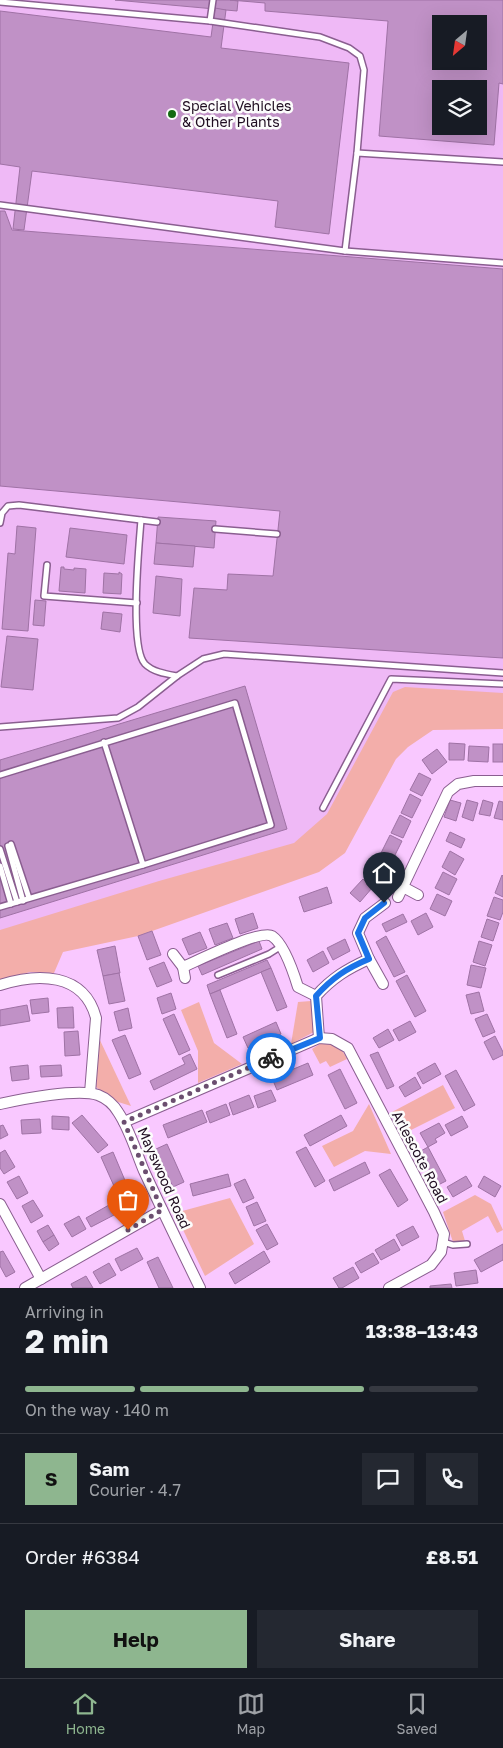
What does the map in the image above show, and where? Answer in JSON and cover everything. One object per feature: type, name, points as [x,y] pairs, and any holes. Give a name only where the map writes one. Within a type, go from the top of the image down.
[{"type":"street","points":[[398,897],[448,792],[458,784],[474,781],[503,781]]},
{"type":"street","points":[[402,887],[418,895]]},
{"type":"street","points":[[383,984],[369,959],[358,933],[365,918],[384,903]]},
{"type":"street","points":[[183,967],[240,942],[267,934],[273,937],[280,947],[290,965],[298,987],[316,996]]},
{"type":"street","points":[[173,954],[183,967],[185,978]]},
{"type":"street","points":[[124,1122],[320,1038],[316,996],[329,981],[353,966],[369,959]]},
{"type":"street","points":[[0,985],[30,977],[49,977],[65,981],[80,991],[93,1009],[96,1018],[90,1093],[52,1095],[0,1104]]},
{"type":"street","name":"Arlescote Road","points":[[320,1038],[332,1039],[348,1048],[434,1212],[444,1234],[443,1242]]},
{"type":"street","name":"Mayswood Road","points":[[90,1093],[107,1100],[117,1110],[124,1122],[162,1210],[200,1288]]},
{"type":"street","points":[[0,1204],[40,1279]]},
{"type":"street","points":[[25,1288],[162,1210]]},
{"type":"street","points":[[389,1288],[431,1265],[441,1252],[443,1242]]},
{"type":"lane","points":[[210,21],[213,0]]},
{"type":"lane","points":[[0,2],[210,21],[320,37],[349,48],[360,56],[364,70],[345,250]]},
{"type":"lane","points":[[356,153],[503,162]]},
{"type":"lane","points":[[0,205],[371,254],[503,262]]},
{"type":"lane","points":[[0,523],[2,513],[8,506],[18,505],[157,522]]},
{"type":"lane","points":[[141,520],[135,617],[139,650],[144,663],[158,672],[177,676]]},
{"type":"lane","points":[[215,529],[277,534]]},
{"type":"lane","points":[[47,565],[44,596],[137,603]]},
{"type":"lane","points":[[0,727],[118,718],[138,707],[177,676],[203,659],[224,654],[503,673]]},
{"type":"lane","points":[[323,808],[391,679],[503,684]]},
{"type":"lane","points":[[0,775],[235,703],[271,825],[0,907]]},
{"type":"lane","points":[[104,742],[143,865]]},
{"type":"lane","points":[[9,845],[20,901]]},
{"type":"lane","points":[[0,849],[20,901]]},
{"type":"lane","points":[[0,866],[20,901]]},
{"type":"lane","points":[[218,975],[280,947]]},
{"type":"lane","points":[[443,1242],[454,1245],[467,1244]]},
{"type":"shaded area","points":[[0,0],[503,0],[503,718],[414,724],[339,845],[0,965]]},
{"type":"shaded area","points":[[405,687],[503,693],[503,729],[433,730],[408,747],[396,759],[345,853],[319,872],[138,936],[63,952],[54,973],[30,972],[0,980],[0,930],[159,881],[294,843],[327,814],[393,692]]},
{"type":"shaded area","points":[[311,1001],[314,1032],[291,1044],[298,1002]]},
{"type":"shaded area","points":[[199,1002],[214,1043],[242,1064],[198,1083],[198,1051],[181,1010]]},
{"type":"shaded area","points":[[98,1036],[131,1106],[115,1101],[96,1087]]},
{"type":"shaded area","points":[[323,1042],[338,1047],[347,1059],[330,1067],[326,1061],[320,1064],[312,1049]]},
{"type":"shaded area","points":[[443,1085],[455,1108],[403,1134],[392,1112]]},
{"type":"shaded area","points":[[369,1104],[391,1154],[365,1151],[334,1167],[322,1146],[353,1131]]},
{"type":"shaded area","points":[[475,1195],[491,1204],[503,1230],[497,1233],[488,1216],[462,1231],[465,1241],[453,1242],[443,1212]]},
{"type":"shaded area","points":[[230,1198],[254,1244],[205,1276],[175,1213]]},
{"type":"building","points":[[115,0],[230,0],[238,1],[237,11]]},
{"type":"building","points":[[230,0],[503,0],[503,84],[499,83],[494,145],[379,136],[388,21],[265,11],[265,3]]},
{"type":"building","name":"Special Vehicles & Other Plants","points":[[215,8],[226,10],[221,48],[349,63],[329,234],[275,227],[278,201],[32,171],[24,230],[13,229],[20,167],[0,164],[0,11],[211,37]]},
{"type":"building","points":[[0,211],[5,211],[12,230],[503,269],[503,658],[189,638],[194,588],[227,590],[228,574],[273,576],[280,511],[0,486]]},
{"type":"building","points":[[158,517],[216,521],[214,548],[156,543]]},
{"type":"building","points":[[17,526],[36,528],[28,631],[2,629],[8,553],[15,554]]},
{"type":"building","points":[[70,528],[127,535],[124,564],[66,557]]},
{"type":"building","points":[[156,543],[195,546],[193,567],[154,564]]},
{"type":"building","points":[[61,567],[74,570],[74,568],[86,569],[85,593],[59,591]]},
{"type":"building","points":[[119,572],[122,574],[121,594],[103,593],[104,573],[119,574]]},
{"type":"building","points":[[156,576],[182,579],[180,616],[153,613]]},
{"type":"building","points":[[35,600],[46,601],[44,626],[33,625]]},
{"type":"building","points":[[103,612],[122,614],[120,632],[101,629]]},
{"type":"building","points":[[7,636],[38,639],[33,690],[1,687]]},
{"type":"building","points":[[245,686],[287,829],[0,918],[0,760]]},
{"type":"building","points":[[449,743],[465,744],[464,760],[449,760]]},
{"type":"building","points":[[493,744],[503,744],[503,762],[493,762]]},
{"type":"building","points":[[469,746],[489,747],[488,762],[468,761]]},
{"type":"building","points":[[437,749],[447,762],[432,774],[422,760]]},
{"type":"building","points":[[419,773],[431,779],[422,796],[410,790]]},
{"type":"building","points":[[410,794],[421,800],[412,818],[401,813]]},
{"type":"building","points":[[450,800],[461,803],[456,821],[444,817]]},
{"type":"building","points":[[467,800],[478,803],[473,821],[462,817]]},
{"type":"building","points":[[483,800],[493,803],[490,816],[479,814]]},
{"type":"building","points":[[499,801],[503,802],[503,820],[494,818]]},
{"type":"building","points":[[400,815],[411,821],[403,838],[391,833]]},
{"type":"building","points":[[450,832],[465,839],[461,848],[446,841]]},
{"type":"building","points":[[390,835],[402,841],[393,859],[381,853]]},
{"type":"building","points":[[450,851],[464,859],[455,875],[442,867]]},
{"type":"building","points":[[381,857],[393,862],[384,881],[372,875]]},
{"type":"building","points":[[443,872],[457,879],[449,895],[435,888]]},
{"type":"building","points":[[503,876],[503,897],[495,893]]},
{"type":"building","points":[[363,879],[372,888],[360,902],[350,893]]},
{"type":"building","points":[[327,887],[332,903],[304,912],[299,897]]},
{"type":"building","points":[[437,894],[452,901],[445,916],[430,909]]},
{"type":"building","points":[[494,897],[503,900],[503,912],[500,920],[487,916]]},
{"type":"building","points":[[253,913],[258,928],[240,934],[235,919]]},
{"type":"building","points":[[426,913],[433,927],[418,935],[411,921]]},
{"type":"building","points":[[403,914],[407,922],[386,932],[382,924]]},
{"type":"building","points":[[487,919],[499,923],[493,941],[481,937]]},
{"type":"building","points":[[227,923],[233,938],[215,945],[209,929]]},
{"type":"building","points":[[152,931],[161,955],[147,960],[138,936]]},
{"type":"building","points":[[200,932],[207,948],[189,955],[182,939]]},
{"type":"building","points":[[386,936],[405,972],[394,977],[376,942]]},
{"type":"building","points":[[345,939],[350,951],[333,960],[327,948]]},
{"type":"building","points":[[259,941],[262,949],[202,975],[198,966]]},
{"type":"building","points":[[479,941],[492,945],[485,966],[473,962]]},
{"type":"building","points":[[115,946],[120,973],[103,976],[97,950]]},
{"type":"building","points":[[323,951],[329,963],[313,972],[307,960]]},
{"type":"building","points":[[267,960],[271,968],[210,994],[207,985]]},
{"type":"building","points":[[164,962],[172,981],[157,987],[149,968]]},
{"type":"building","points":[[471,965],[486,968],[481,988],[467,985]]},
{"type":"building","points":[[271,968],[287,1007],[277,1011],[261,972]]},
{"type":"building","points":[[119,973],[125,1001],[109,1004],[103,976]]},
{"type":"building","points":[[407,975],[426,1011],[415,1017],[396,981]]},
{"type":"building","points":[[220,990],[237,1034],[227,1038],[210,994]]},
{"type":"building","points":[[479,992],[484,1011],[471,1014],[466,995]]},
{"type":"building","points":[[171,993],[176,1009],[162,1014],[157,998]]},
{"type":"building","points":[[48,998],[49,1012],[32,1014],[30,1000]]},
{"type":"building","points":[[27,1005],[30,1021],[0,1026],[0,1010]]},
{"type":"building","points":[[73,1007],[74,1028],[58,1028],[57,1008]]},
{"type":"building","points":[[128,1008],[132,1028],[119,1031],[114,1012]]},
{"type":"building","points":[[174,1014],[190,1050],[179,1055],[163,1019]]},
{"type":"building","points":[[487,1014],[495,1032],[483,1037],[475,1019]]},
{"type":"building","points":[[410,1021],[416,1032],[399,1041],[393,1030]]},
{"type":"building","points":[[276,1022],[281,1034],[248,1048],[243,1037]]},
{"type":"building","points":[[388,1029],[394,1040],[379,1048],[373,1038]]},
{"type":"building","points":[[78,1031],[80,1055],[65,1056],[64,1032]]},
{"type":"building","points":[[125,1035],[141,1074],[129,1079],[112,1040]]},
{"type":"building","points":[[495,1036],[503,1055],[493,1060],[484,1042]]},
{"type":"building","points":[[378,1052],[394,1086],[387,1089],[370,1055]]},
{"type":"building","points":[[190,1054],[197,1069],[154,1090],[150,1081],[185,1064],[182,1058]]},
{"type":"building","points":[[308,1063],[313,1075],[277,1090],[272,1078]]},
{"type":"building","points":[[435,1063],[441,1074],[423,1084],[417,1073]]},
{"type":"building","points":[[28,1065],[29,1079],[12,1081],[10,1067]]},
{"type":"building","points":[[61,1065],[62,1076],[41,1077],[40,1066]]},
{"type":"building","points":[[340,1069],[357,1103],[345,1109],[328,1075]]},
{"type":"building","points":[[456,1070],[475,1105],[464,1111],[445,1076]]},
{"type":"building","points":[[415,1077],[421,1088],[405,1097],[399,1087]]},
{"type":"building","points":[[271,1090],[276,1101],[258,1108],[254,1096]]},
{"type":"building","points":[[249,1095],[254,1107],[233,1115],[229,1103]]},
{"type":"building","points":[[226,1104],[230,1115],[210,1123],[206,1112]]},
{"type":"building","points":[[202,1110],[207,1122],[168,1138],[163,1125]]},
{"type":"building","points":[[82,1115],[108,1145],[98,1153],[72,1123]]},
{"type":"building","points":[[341,1115],[347,1126],[310,1146],[304,1135]]},
{"type":"building","points":[[52,1116],[69,1117],[69,1130],[52,1129]]},
{"type":"building","points":[[462,1116],[468,1127],[451,1136],[445,1125]]},
{"type":"building","points":[[40,1119],[41,1133],[22,1134],[21,1120]]},
{"type":"building","points":[[439,1123],[445,1133],[435,1139],[437,1142],[428,1147],[420,1133]]},
{"type":"building","points":[[3,1125],[8,1135],[0,1139],[0,1126]]},
{"type":"building","points":[[167,1144],[184,1182],[173,1187],[156,1149]]},
{"type":"building","points":[[306,1147],[325,1181],[315,1187],[296,1152]]},
{"type":"building","points":[[428,1147],[446,1181],[438,1185],[419,1152]]},
{"type":"building","points":[[5,1150],[15,1167],[4,1174],[0,1168],[0,1153]]},
{"type":"building","points":[[113,1152],[129,1190],[118,1195],[101,1157]]},
{"type":"building","points":[[365,1162],[370,1173],[334,1191],[329,1180]]},
{"type":"building","points":[[390,1169],[408,1200],[398,1207],[379,1175]]},
{"type":"building","points":[[228,1174],[231,1186],[193,1196],[190,1184]]},
{"type":"building","points":[[19,1176],[28,1193],[17,1199],[7,1182]]},
{"type":"building","points":[[466,1176],[472,1186],[453,1197],[447,1187]]},
{"type":"building","points":[[484,1176],[501,1186],[495,1197],[478,1187]]},
{"type":"building","points":[[245,1179],[254,1198],[243,1203],[234,1184]]},
{"type":"building","points":[[126,1195],[132,1204],[117,1213],[112,1204]]},
{"type":"building","points":[[33,1200],[43,1216],[31,1223],[22,1206]]},
{"type":"building","points":[[257,1202],[266,1221],[254,1226],[246,1207]]},
{"type":"building","points":[[109,1205],[114,1215],[91,1227],[86,1218]]},
{"type":"building","points":[[79,1216],[86,1229],[72,1237],[64,1224]]},
{"type":"building","points":[[267,1224],[278,1244],[267,1250],[256,1230]]},
{"type":"building","points":[[48,1225],[54,1235],[43,1242],[37,1231]]},
{"type":"building","points":[[413,1226],[419,1237],[402,1246],[396,1235]]},
{"type":"building","points":[[54,1235],[59,1244],[49,1251],[43,1242]]},
{"type":"building","points":[[394,1239],[400,1250],[381,1260],[375,1250]]},
{"type":"building","points":[[503,1244],[503,1260],[481,1272],[474,1260]]},
{"type":"building","points":[[137,1248],[143,1259],[121,1271],[115,1259]]},
{"type":"building","points":[[3,1251],[15,1272],[6,1277],[0,1266],[0,1252]]},
{"type":"building","points":[[264,1251],[270,1262],[235,1284],[229,1273]]},
{"type":"building","points":[[373,1253],[379,1263],[361,1273],[355,1263]]},
{"type":"building","points":[[158,1257],[173,1288],[159,1288],[147,1262]]},
{"type":"building","points":[[109,1263],[116,1275],[100,1284],[93,1272]]},
{"type":"building","points":[[353,1267],[359,1278],[339,1288],[333,1278]]},
{"type":"building","points":[[476,1270],[478,1283],[456,1286],[454,1273]]},
{"type":"building","points":[[86,1276],[93,1288],[73,1288],[71,1284]]},
{"type":"building","points":[[451,1284],[452,1288],[430,1288],[430,1286]]},
{"type":"way so far","points":[[128,1230],[162,1210],[124,1122],[271,1058]]},
{"type":"place","name":"Special Vehicles & Other Plants","points":[[172,114]]},
{"type":"route","points":[[271,1058],[320,1038],[316,996],[329,981],[353,966],[369,959],[358,933],[365,918],[384,903]]}]
